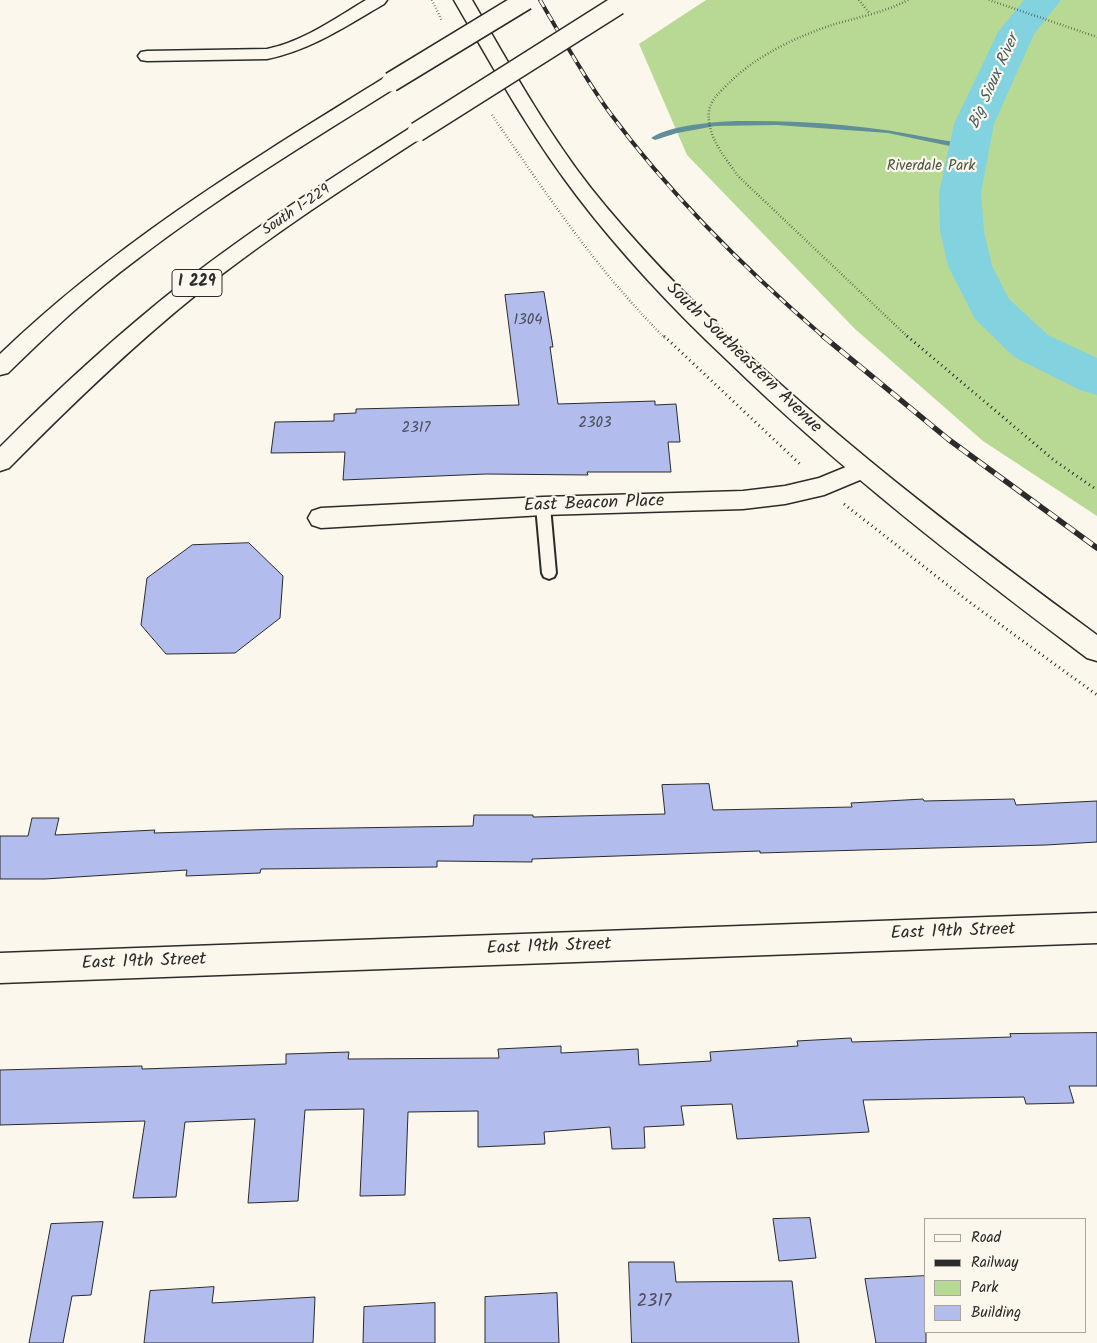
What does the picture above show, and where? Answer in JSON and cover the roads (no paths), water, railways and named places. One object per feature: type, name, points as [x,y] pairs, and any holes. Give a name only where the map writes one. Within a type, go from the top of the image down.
[{"type":"main road","points":[[147,56],[267,54],[281,52],[304,42],[378,0]]},
{"type":"main road","name":"South Southeastern Avenue","points":[[463,0],[543,136],[584,192],[619,234],[686,307],[755,375],[862,469],[976,561],[1097,650]]},
{"type":"main road","points":[[0,367],[82,291],[165,227],[215,193],[391,82],[526,0]]},
{"type":"main road","name":"South I-229","points":[[0,462],[82,381],[177,298],[280,222],[621,2]]},
{"type":"main road","name":"East Beacon Place","points":[[321,518],[543,506],[743,500],[785,496],[824,486],[862,469]]},
{"type":"main road","name":"East 19th Street","points":[[0,968],[1097,928]]},
{"type":"lane","points":[[543,506],[549,574]]},
{"type":"waterway","name":"Big Sioux River","points":[[1043,0],[1017,32],[974,124],[960,193],[962,231],[970,266],[991,308],[1031,346],[1097,378]]},
{"type":"waterway","points":[[655,138],[695,127],[715,124],[777,123],[888,131],[969,148]]},
{"type":"railway","points":[[540,0],[600,99],[659,174],[711,232],[825,338]]},
{"type":"railway","points":[[823,336],[948,439],[1097,548]]},
{"type":"park label","name":"Riverdale Park","points":[[931,167]]}]
